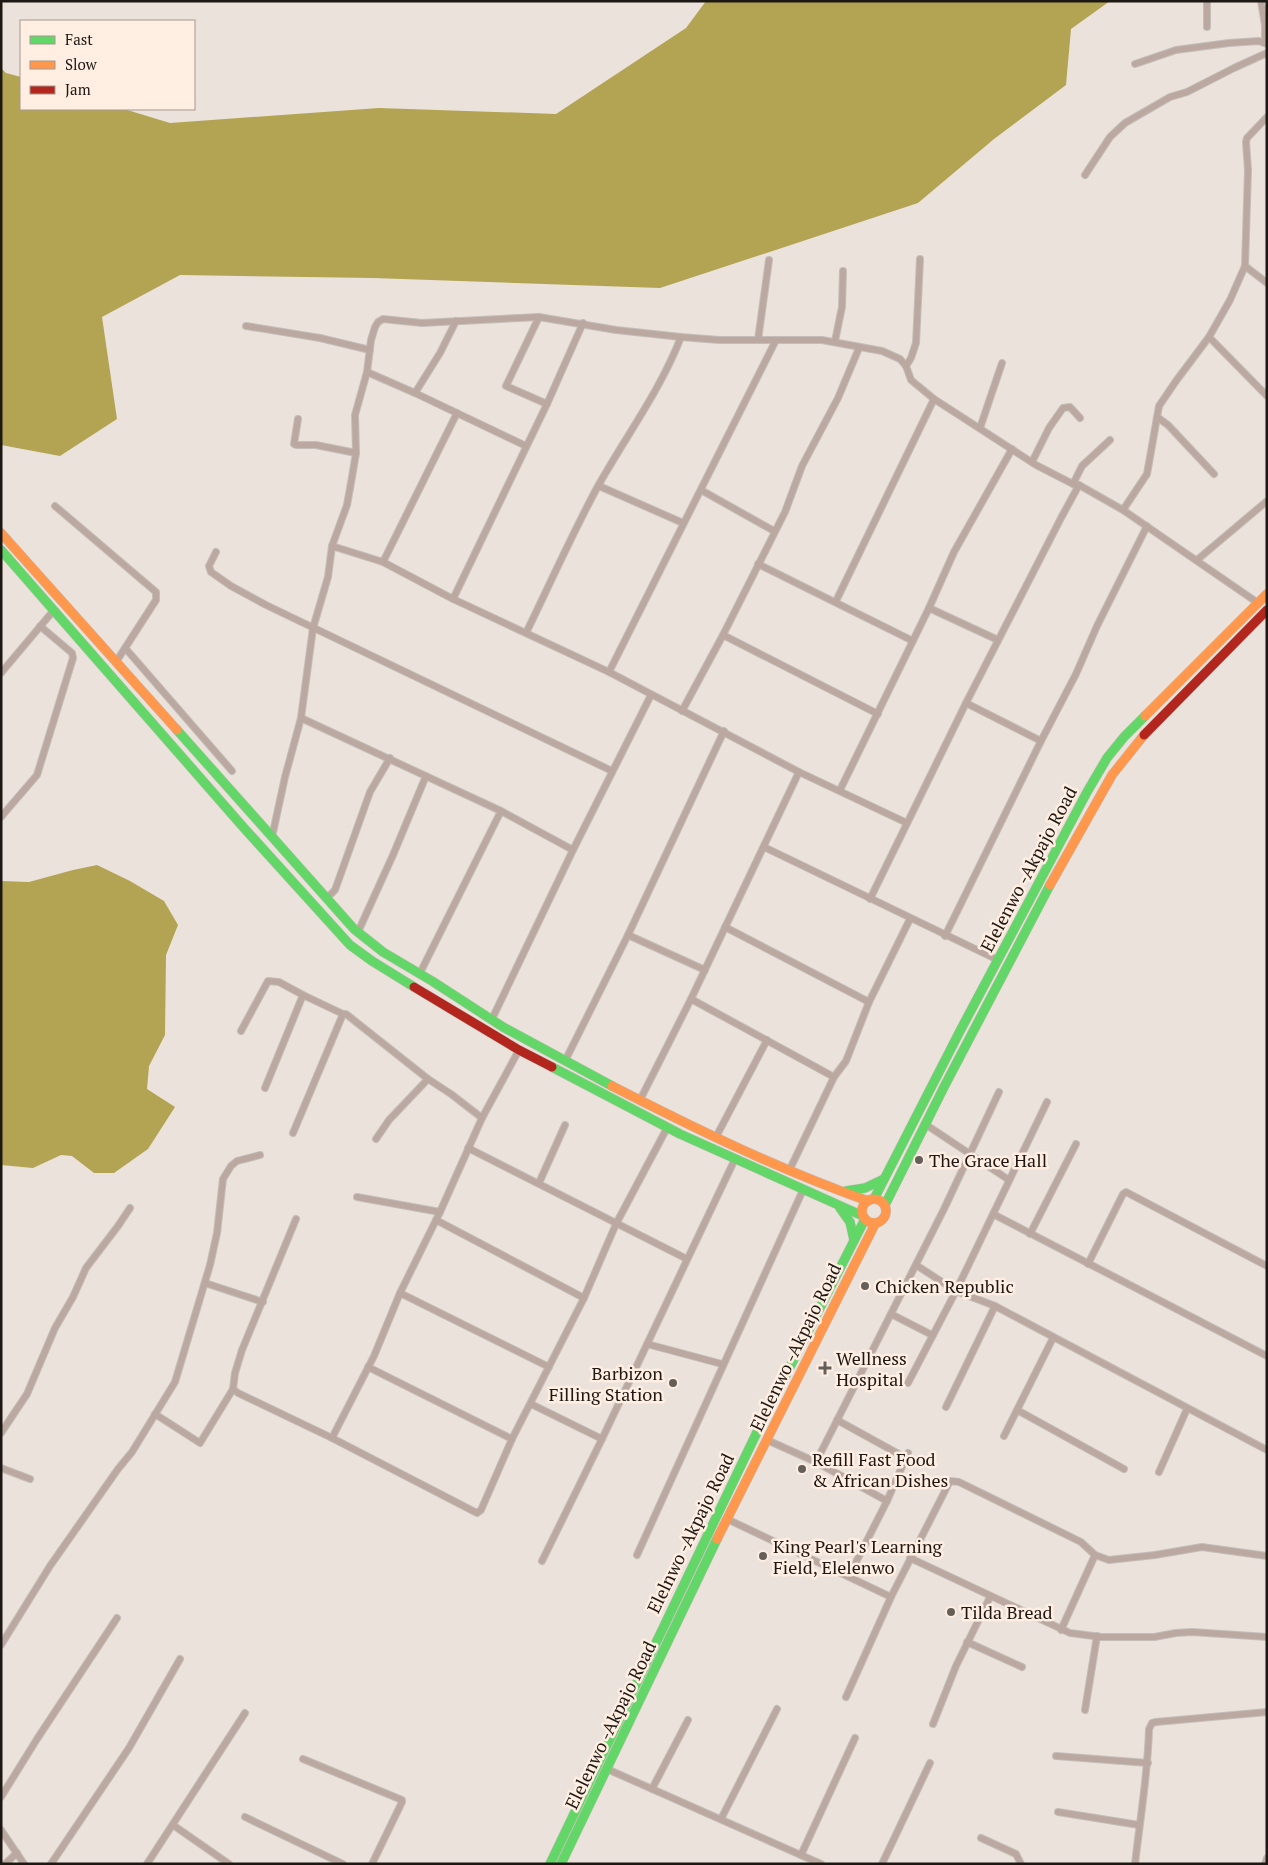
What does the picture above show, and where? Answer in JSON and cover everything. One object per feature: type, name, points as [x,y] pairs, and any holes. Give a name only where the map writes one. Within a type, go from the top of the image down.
[{"type":"main road","points":[[1,533],[327,898],[358,932],[383,952],[492,1019],[565,1061],[640,1100],[817,1183],[871,1200],[879,1200],[885,1205],[885,1217],[883,1220],[875,1224],[864,1217],[668,1128],[519,1050],[372,962],[350,945],[244,828],[1,550]]},
{"type":"main road","name":"Elelenwo -Akpajo Road","points":[[871,1200],[884,1179],[1082,800],[1107,758],[1124,737],[1267,594]]},
{"type":"main road","name":"Elelenwo -Akpajo Road","points":[[885,1205],[925,1124],[1067,853],[1112,775],[1142,737],[1267,610]]},
{"type":"main road","points":[[840,1191],[859,1190],[884,1179]]},
{"type":"main road","points":[[864,1217],[863,1207],[871,1200]]},
{"type":"main road","points":[[840,1207],[850,1222],[854,1240]]},
{"type":"main road","name":"Elelnwo -Akpajo Road","points":[[550,1864],[758,1430],[864,1217]]},
{"type":"main road","name":"Elelenwo -Akpajo Road","points":[[562,1864],[727,1520],[875,1224]]},
{"type":"street","points":[[1207,1],[1207,27]]},
{"type":"street","points":[[1135,64],[1176,50],[1229,43],[1259,41],[1266,43],[1261,1]]},
{"type":"street","points":[[1085,175],[1110,137],[1125,123],[1170,97],[1187,92],[1267,53]]},
{"type":"street","points":[[1122,510],[1147,474],[1159,406],[1176,380],[1209,338],[1230,300],[1244,266],[1248,170],[1246,142],[1267,117]]},
{"type":"street","points":[[906,366],[916,343],[920,259]]},
{"type":"street","points":[[758,340],[768,260]]},
{"type":"street","points":[[1244,266],[1267,284]]},
{"type":"street","points":[[835,342],[842,307],[843,271]]},
{"type":"street","points":[[272,837],[285,777],[301,718],[313,628],[328,577],[332,546],[347,505],[356,453],[355,415],[375,328],[378,322],[383,319],[422,322],[524,316],[583,323],[616,330],[682,337],[719,340],[822,340],[859,348],[882,350],[900,359],[906,366],[911,380],[934,399],[1032,462],[1122,510],[1258,603]]},
{"type":"street","points":[[539,317],[506,386],[547,404]]},
{"type":"street","points":[[415,393],[440,353],[456,321]]},
{"type":"street","points":[[454,599],[547,404],[583,323]]},
{"type":"street","points":[[246,326],[320,338],[370,350]]},
{"type":"street","points":[[526,633],[599,486],[652,400],[669,368],[682,337]]},
{"type":"street","points":[[1209,338],[1267,396]]},
{"type":"street","points":[[609,672],[776,340]]},
{"type":"street","points":[[682,711],[785,512],[802,466],[838,398],[859,348]]},
{"type":"street","points":[[980,428],[1002,363]]},
{"type":"street","points":[[366,372],[415,393],[526,446]]},
{"type":"street","points":[[836,601],[934,399]]},
{"type":"street","points":[[1032,462],[1049,428],[1063,408],[1070,408],[1080,418]]},
{"type":"street","points":[[383,562],[458,413]]},
{"type":"street","points":[[1157,417],[1168,425],[1214,474]]},
{"type":"street","points":[[298,419],[294,444],[316,445],[356,453]]},
{"type":"street","points":[[870,899],[1076,485],[1082,466],[1110,440]]},
{"type":"street","points":[[840,790],[930,608],[954,552],[1012,450]]},
{"type":"street","points":[[599,486],[683,523]]},
{"type":"street","points":[[701,490],[774,531]]},
{"type":"street","points":[[1197,560],[1267,502]]},
{"type":"street","points":[[54,506],[156,592],[156,600],[116,662]]},
{"type":"street","points":[[945,936],[1041,740],[1076,674],[1097,626],[1147,526]]},
{"type":"street","points":[[332,546],[383,562],[454,599],[609,672],[799,772],[907,823]]},
{"type":"street","points":[[216,552],[210,566],[211,572],[231,586],[313,628],[612,771]]},
{"type":"street","points":[[758,564],[836,601],[913,641]]},
{"type":"street","points":[[930,608],[998,640]]},
{"type":"street","points":[[1,673],[54,610]]},
{"type":"street","points":[[1,818],[37,775],[73,658],[72,653],[40,626]]},
{"type":"street","points":[[723,635],[878,714]]},
{"type":"street","points":[[126,649],[232,771]]},
{"type":"street","points":[[492,1019],[573,850],[651,695]]},
{"type":"street","points":[[966,703],[1041,740]]},
{"type":"street","points":[[301,718],[501,811],[573,850]]},
{"type":"street","points":[[565,1061],[628,935],[724,731]]},
{"type":"street","points":[[327,898],[336,890],[370,792],[390,758]]},
{"type":"street","points":[[640,1100],[691,999],[799,772]]},
{"type":"street","points":[[358,932],[426,776]]},
{"type":"street","points":[[420,974],[501,811]]},
{"type":"street","points":[[764,847],[998,960]]},
{"type":"street","points":[[789,1171],[834,1077],[846,1061],[869,1002],[910,919]]},
{"type":"street","points":[[725,927],[869,1002]]},
{"type":"street","points":[[628,935],[704,970]]},
{"type":"street","points":[[242,1031],[268,981],[279,982],[346,1014],[482,1118]]},
{"type":"street","points":[[266,1088],[303,995]]},
{"type":"street","points":[[691,999],[834,1077]]},
{"type":"street","points":[[292,1134],[343,1014]]},
{"type":"street","points":[[716,1137],[767,1040]]},
{"type":"street","points":[[332,1438],[368,1367],[400,1293],[440,1212],[482,1118],[519,1050]]},
{"type":"street","points":[[376,1139],[389,1120],[428,1078]]},
{"type":"street","points":[[816,1462],[916,1266],[999,1092]]},
{"type":"street","points":[[908,1383],[956,1291],[1047,1102]]},
{"type":"street","points":[[925,1124],[1009,1180]]},
{"type":"street","points":[[539,1183],[565,1125]]},
{"type":"street","points":[[233,1389],[477,1513],[481,1510],[512,1440],[584,1298],[616,1224],[668,1128]]},
{"type":"street","points":[[1030,1234],[1076,1144]]},
{"type":"street","points":[[468,1148],[687,1259]]},
{"type":"street","points":[[1,1645],[50,1566],[132,1452],[175,1382],[190,1326],[205,1283],[217,1233],[223,1179],[231,1166],[237,1161],[260,1155]]},
{"type":"street","points":[[542,1561],[735,1159]]},
{"type":"street","points":[[636,1555],[803,1190]]},
{"type":"street","points":[[1088,1264],[1123,1194],[1126,1192],[1267,1266]]},
{"type":"street","points":[[357,1197],[440,1212]]},
{"type":"street","points":[[1,1433],[27,1394],[55,1328],[86,1268],[130,1208]]},
{"type":"street","points":[[993,1214],[1267,1356]]},
{"type":"street","points":[[155,1414],[200,1443],[233,1389],[235,1373],[242,1350],[296,1219]]},
{"type":"street","points":[[436,1220],[584,1298]]},
{"type":"street","points":[[916,1266],[956,1291],[995,1306],[1267,1450]]},
{"type":"street","points":[[205,1283],[263,1302]]},
{"type":"street","points":[[400,1293],[548,1367]]},
{"type":"street","points":[[946,1407],[995,1306]]},
{"type":"street","points":[[891,1314],[932,1335]]},
{"type":"street","points":[[1004,1436],[1053,1338]]},
{"type":"street","points":[[647,1344],[722,1364]]},
{"type":"street","points":[[368,1367],[512,1440]]},
{"type":"street","points":[[531,1404],[602,1439]]},
{"type":"street","points":[[1159,1472],[1188,1409]]},
{"type":"street","points":[[1017,1410],[1124,1469]]},
{"type":"street","points":[[837,1420],[907,1456],[887,1501],[849,1576]]},
{"type":"street","points":[[767,1440],[816,1462],[887,1501]]},
{"type":"street","points":[[1,1468],[30,1479]]},
{"type":"street","points":[[846,1697],[891,1596],[950,1481],[960,1482],[1081,1542],[1094,1555],[1105,1560],[1122,1560],[1202,1547],[1267,1556]]},
{"type":"street","points":[[727,1520],[891,1596]]},
{"type":"street","points":[[1061,1630],[1094,1555]]},
{"type":"street","points":[[910,1558],[1061,1630],[1082,1636],[1154,1637],[1192,1632],[1267,1636]]},
{"type":"street","points":[[933,1724],[967,1642],[990,1597]]},
{"type":"street","points":[[1,1797],[117,1618]]},
{"type":"street","points":[[1085,1710],[1097,1636]]},
{"type":"street","points":[[967,1642],[1022,1667]]},
{"type":"street","points":[[51,1864],[129,1748],[180,1659]]},
{"type":"street","points":[[721,1819],[777,1709]]},
{"type":"street","points":[[1135,1864],[1148,1763],[1149,1729],[1154,1722],[1267,1712]]},
{"type":"street","points":[[147,1864],[245,1713]]},
{"type":"street","points":[[652,1789],[688,1720]]},
{"type":"street","points":[[801,1855],[855,1738]]},
{"type":"street","points":[[1056,1756],[1148,1763]]},
{"type":"street","points":[[303,1759],[402,1800],[372,1864]]},
{"type":"street","points":[[882,1864],[930,1763]]},
{"type":"street","points":[[607,1769],[821,1864]]},
{"type":"street","points":[[1058,1812],[1139,1824]]},
{"type":"street","points":[[245,1817],[343,1864]]},
{"type":"street","points":[[172,1825],[229,1864]]},
{"type":"street","points":[[1,1830],[24,1864]]},
{"type":"street","points":[[981,1838],[1016,1854],[1021,1864]]},
{"type":"street","points":[[5,1864],[17,1854]]},
{"type":"street","points":[[1265,1864],[1267,1858]]},
{"type":"shaded area","points":[[706,1],[1110,1],[1071,29],[1066,85],[994,139],[918,203],[660,288],[373,278],[180,275],[102,317],[117,419],[60,456],[1,445],[1,68],[6,73],[20,77],[20,110],[127,110],[170,123],[379,108],[556,114],[686,28]]},
{"type":"shaded area","points":[[97,865],[130,881],[164,901],[178,925],[166,955],[165,1035],[149,1066],[147,1089],[175,1107],[148,1149],[114,1173],[94,1173],[72,1156],[61,1155],[33,1168],[1,1165],[1,881],[29,882]]},
{"type":"traffic: fast","points":[[1,550],[244,828],[350,945],[414,987]]},
{"type":"traffic: fast","points":[[874,1199],[960,1031],[1087,792],[1107,758],[1145,716]]},
{"type":"traffic: fast","points":[[177,730],[354,929],[383,952],[503,1027],[612,1086]]},
{"type":"traffic: fast","points":[[885,1205],[945,1085],[1050,885]]},
{"type":"traffic: fast","points":[[552,1067],[680,1134],[863,1216]]},
{"type":"traffic: fast","points":[[846,1191],[865,1188],[884,1179]]},
{"type":"traffic: fast","points":[[840,1208],[850,1222],[854,1240]]},
{"type":"traffic: fast","points":[[550,1864],[758,1430],[865,1219]]},
{"type":"traffic: fast","points":[[561,1864],[717,1539]]},
{"type":"traffic: slow","points":[[1,533],[177,730]]},
{"type":"traffic: slow","points":[[1145,716],[1267,594]]},
{"type":"traffic: slow","points":[[1050,885],[1112,775],[1144,735]]},
{"type":"traffic: slow","points":[[612,1086],[738,1148],[868,1201]]},
{"type":"traffic: slow","points":[[874,1199],[883,1202],[886,1211],[883,1220],[874,1223],[865,1220],[862,1211],[865,1202],[874,1199]]},
{"type":"traffic: slow","points":[[717,1539],[875,1224]]},
{"type":"traffic: jam","points":[[1144,735],[1267,610]]},
{"type":"traffic: jam","points":[[414,987],[519,1050],[552,1067]]},
{"type":"place","name":"The Grace Hall","points":[[919,1160]]},
{"type":"place","name":"Chicken Republic","points":[[865,1286]]},
{"type":"place","name":"Wellness Hospital","points":[[825,1368]]},
{"type":"place","name":"Barbizon Filling Station","points":[[673,1383]]},
{"type":"place","name":"Refill Fast Food & African Dishes","points":[[802,1469]]},
{"type":"place","name":"King Pearl's Learning Field, Elelenwo","points":[[763,1556]]},
{"type":"place","name":"Tilda Bread","points":[[951,1612]]}]
